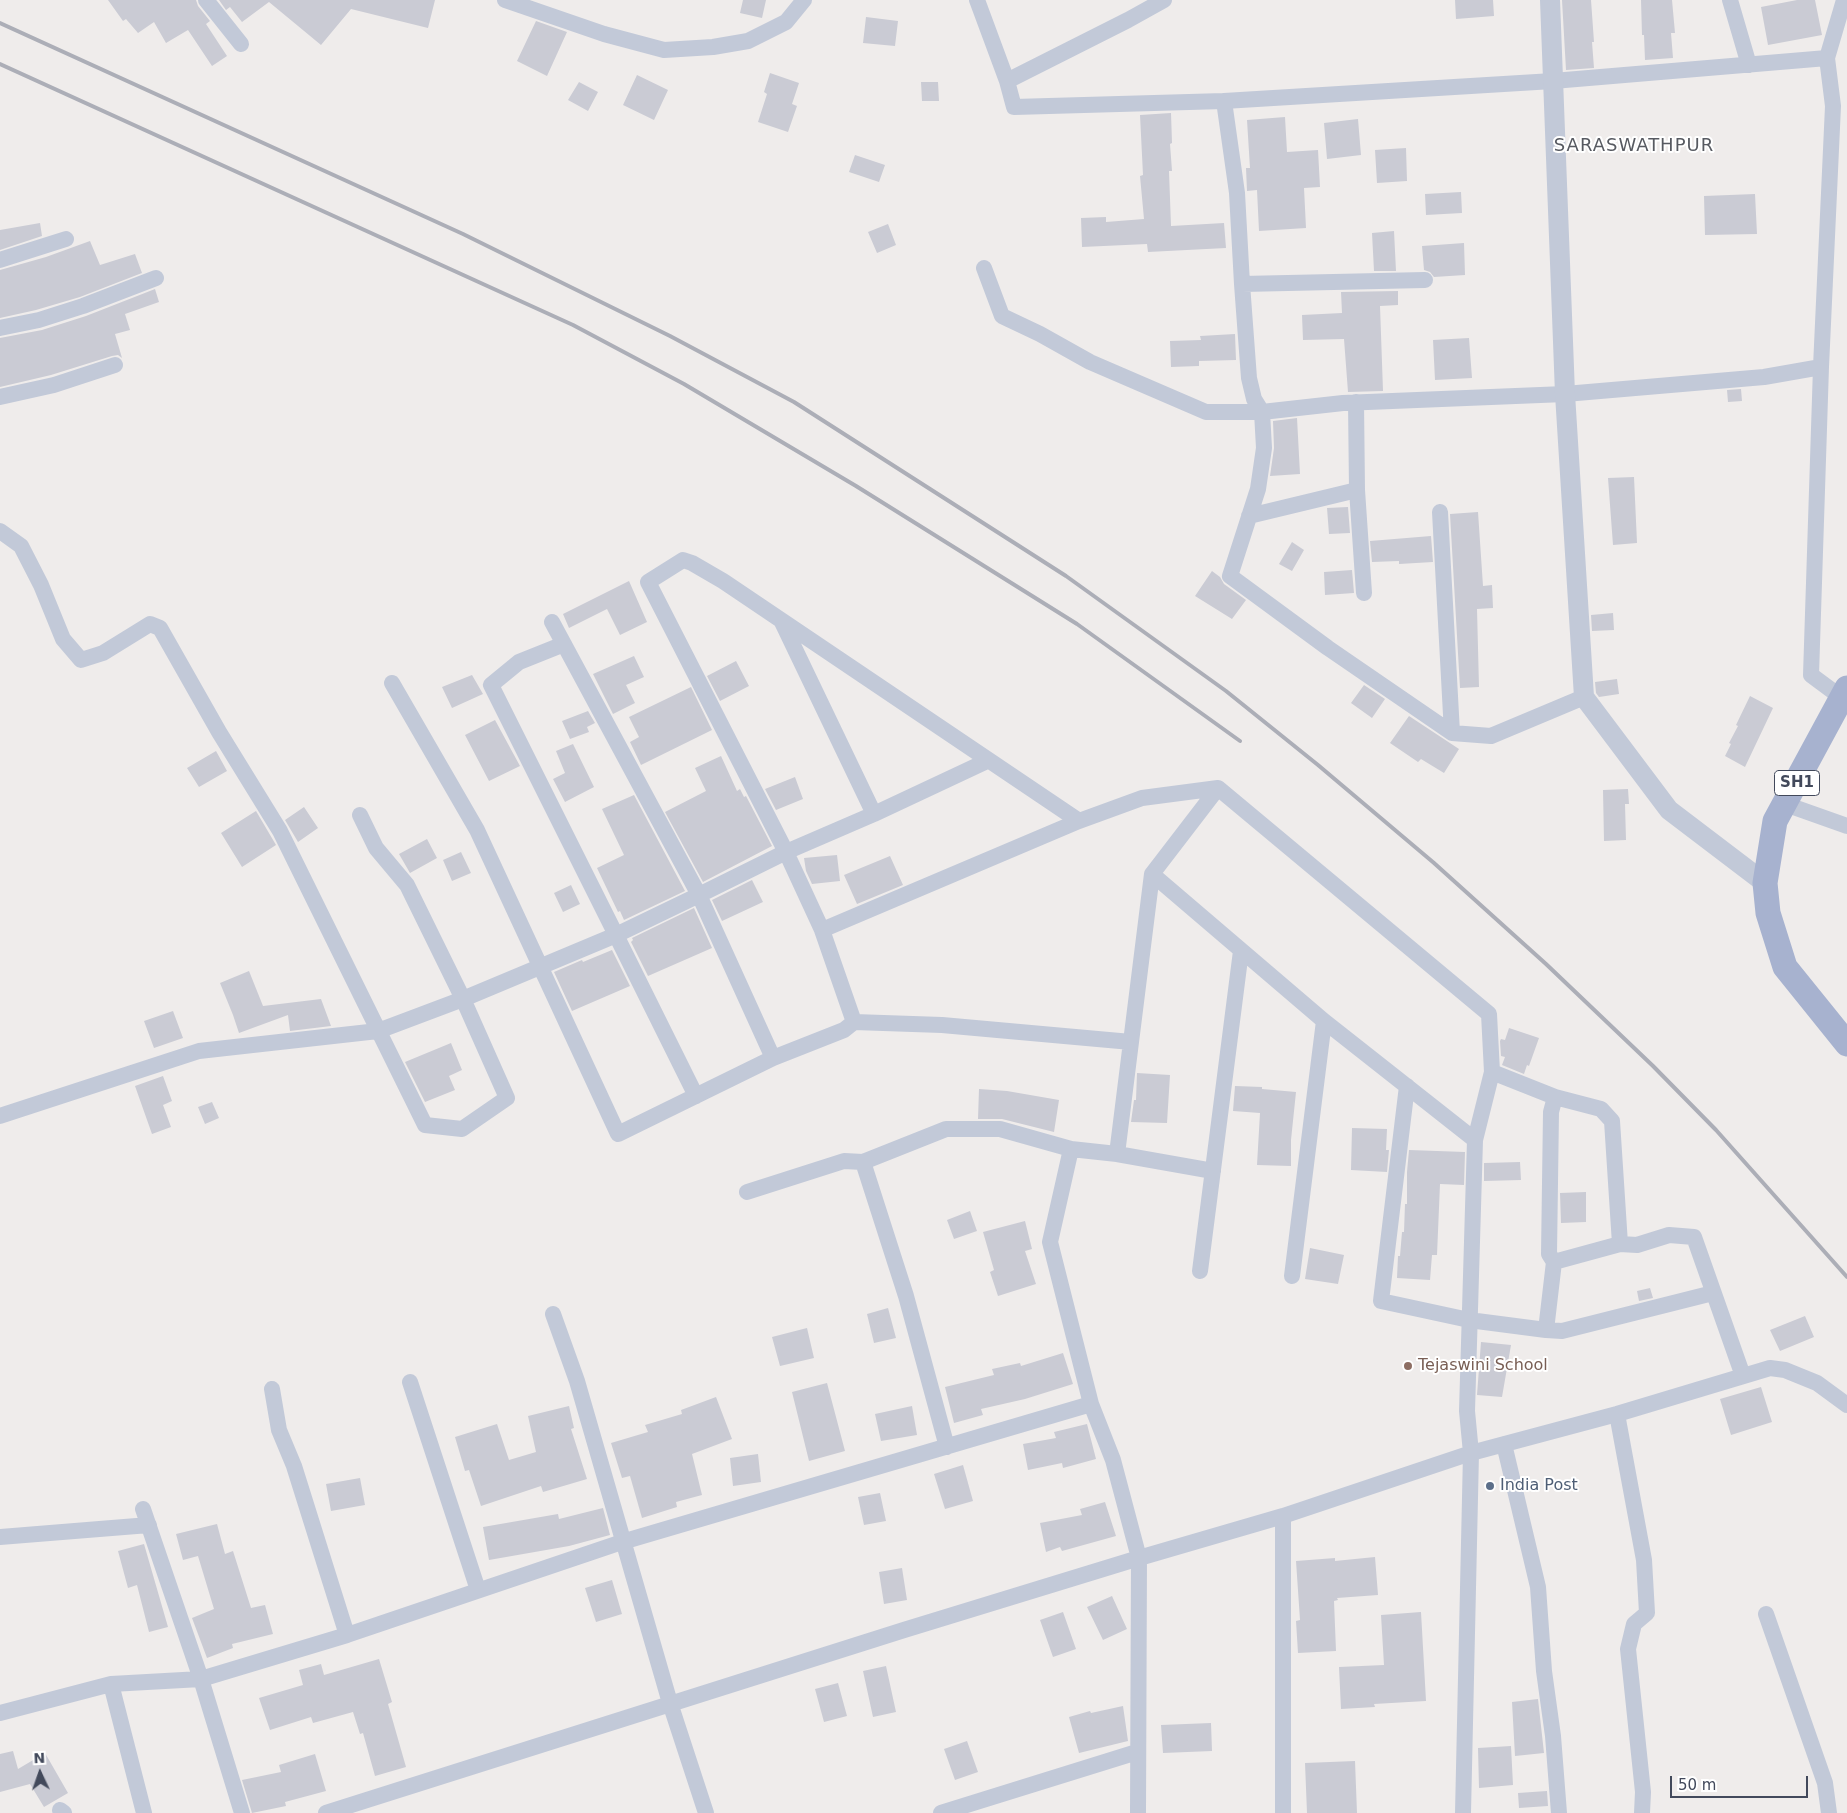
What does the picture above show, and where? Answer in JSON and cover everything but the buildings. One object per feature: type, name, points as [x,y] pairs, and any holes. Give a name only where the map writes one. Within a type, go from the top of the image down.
[{"type":"main road","name":"SH1","points":[[1844,693],[1775,821],[1765,883],[1768,914],[1785,967],[1847,1044]]},
{"type":"street","points":[[206,0],[241,44]]},
{"type":"street","points":[[505,0],[604,34],[664,50],[712,47],[748,41],[786,22],[804,0]]},
{"type":"street","points":[[977,0],[1007,81],[1014,107],[1224,101],[1553,81],[1827,58]]},
{"type":"street","points":[[1007,81],[1164,0]]},
{"type":"street","points":[[1550,0],[1565,394],[1584,697],[1669,810],[1765,883]]},
{"type":"street","points":[[1730,0],[1749,65]]},
{"type":"street","points":[[1844,0],[1827,58],[1833,106],[1820,367],[1811,676],[1844,693]]},
{"type":"street","points":[[1224,101],[1237,193],[1249,378],[1254,399],[1262,412],[1264,448],[1258,489],[1230,576],[1328,648],[1452,733],[1490,736],[1584,697]]},
{"type":"street","points":[[0,260],[66,239]]},
{"type":"street","points":[[984,268],[1002,316],[1040,334],[1090,362],[1206,412],[1262,412],[1356,402],[1565,394],[1764,376],[1820,367]]},
{"type":"street","points":[[0,328],[39,320],[83,306],[156,278]]},
{"type":"street","points":[[1242,284],[1426,280]]},
{"type":"street","points":[[0,397],[54,385],[115,365]]},
{"type":"street","points":[[1356,402],[1357,490],[1364,593]]},
{"type":"street","points":[[1249,516],[1357,490]]},
{"type":"street","points":[[1440,512],[1452,733]]},
{"type":"street","points":[[0,531],[21,546],[41,585],[63,639],[81,660],[103,653],[150,624],[160,628],[219,732],[280,831],[425,1125],[462,1129],[507,1098],[463,999],[407,885],[376,848],[360,815]]},
{"type":"street","points":[[854,1022],[822,930],[786,852],[648,582],[683,560],[692,563],[723,581],[1079,821]]},
{"type":"street","points":[[780,620],[874,814]]},
{"type":"street","points":[[552,622],[699,895],[773,1058]]},
{"type":"street","points":[[564,644],[519,662],[491,685],[696,1096]]},
{"type":"street","points":[[392,683],[477,830],[618,1134],[773,1058],[844,1030],[854,1022],[942,1025],[1131,1042]]},
{"type":"street","points":[[0,1116],[199,1051],[378,1031],[463,999],[616,935],[786,852],[988,761]]},
{"type":"street","points":[[822,930],[1079,821],[1142,798],[1218,788],[1489,1014],[1492,1072],[1475,1140],[1469,1320],[1467,1411],[1471,1453],[1463,1813]]},
{"type":"street","points":[[1117,1154],[1152,874],[1218,788]]},
{"type":"street","points":[[1785,804],[1847,826]]},
{"type":"street","points":[[1152,874],[1324,1021],[1475,1140]]},
{"type":"street","points":[[1200,1271],[1242,951]]},
{"type":"street","points":[[1292,1276],[1324,1021]]},
{"type":"street","points":[[1492,1072],[1555,1097],[1602,1109],[1612,1121],[1620,1244]]},
{"type":"street","points":[[1407,1086],[1382,1302],[1469,1320],[1562,1331],[1713,1293]]},
{"type":"street","points":[[1546,1330],[1554,1262],[1549,1254],[1551,1112],[1555,1097]]},
{"type":"street","points":[[747,1192],[844,1161],[863,1162],[946,1129],[1000,1130],[1071,1149],[1117,1154],[1213,1171]]},
{"type":"street","points":[[1071,1149],[1050,1242],[1092,1404],[1113,1460],[1139,1558],[1138,1813]]},
{"type":"street","points":[[863,1162],[906,1296],[947,1446]]},
{"type":"street","points":[[1554,1262],[1620,1244],[1637,1245],[1668,1235],[1694,1237],[1743,1376]]},
{"type":"street","points":[[553,1314],[577,1381],[670,1704],[706,1813]]},
{"type":"street","points":[[326,1813],[1139,1558],[1283,1516],[1471,1453],[1617,1414],[1770,1368],[1785,1370],[1816,1383],[1847,1405]]},
{"type":"street","points":[[410,1382],[478,1590]]},
{"type":"street","points":[[272,1389],[279,1430],[294,1466],[347,1634]]},
{"type":"street","points":[[0,1713],[111,1684],[202,1679],[347,1634],[622,1542],[1092,1404]]},
{"type":"street","points":[[1617,1414],[1644,1560],[1646,1612],[1634,1624],[1628,1649],[1643,1792],[1642,1813]]},
{"type":"street","points":[[1504,1444],[1538,1587],[1544,1670],[1553,1736],[1559,1813]]},
{"type":"street","points":[[143,1508],[202,1679],[242,1813]]},
{"type":"street","points":[[1283,1516],[1283,1813]]},
{"type":"street","points":[[0,1537],[149,1525]]},
{"type":"street","points":[[1766,1614],[1825,1783],[1829,1813]]},
{"type":"street","points":[[111,1684],[144,1813]]},
{"type":"street","points":[[941,1813],[1137,1752]]},
{"type":"railway","points":[[0,23],[463,234],[670,336],[794,402],[1066,576],[1226,691],[1318,765],[1434,863],[1546,964],[1653,1066],[1716,1130],[1847,1277]]},
{"type":"railway","points":[[0,64],[573,325],[684,384],[856,486],[1077,624],[1240,741]]},
{"type":"place","name":"Tejaswini School","points":[[1408,1366]]},
{"type":"place","name":"India Post","points":[[1490,1486]]},
{"type":"district","name":"SARASWATHPUR","points":[[1634,146]]}]
